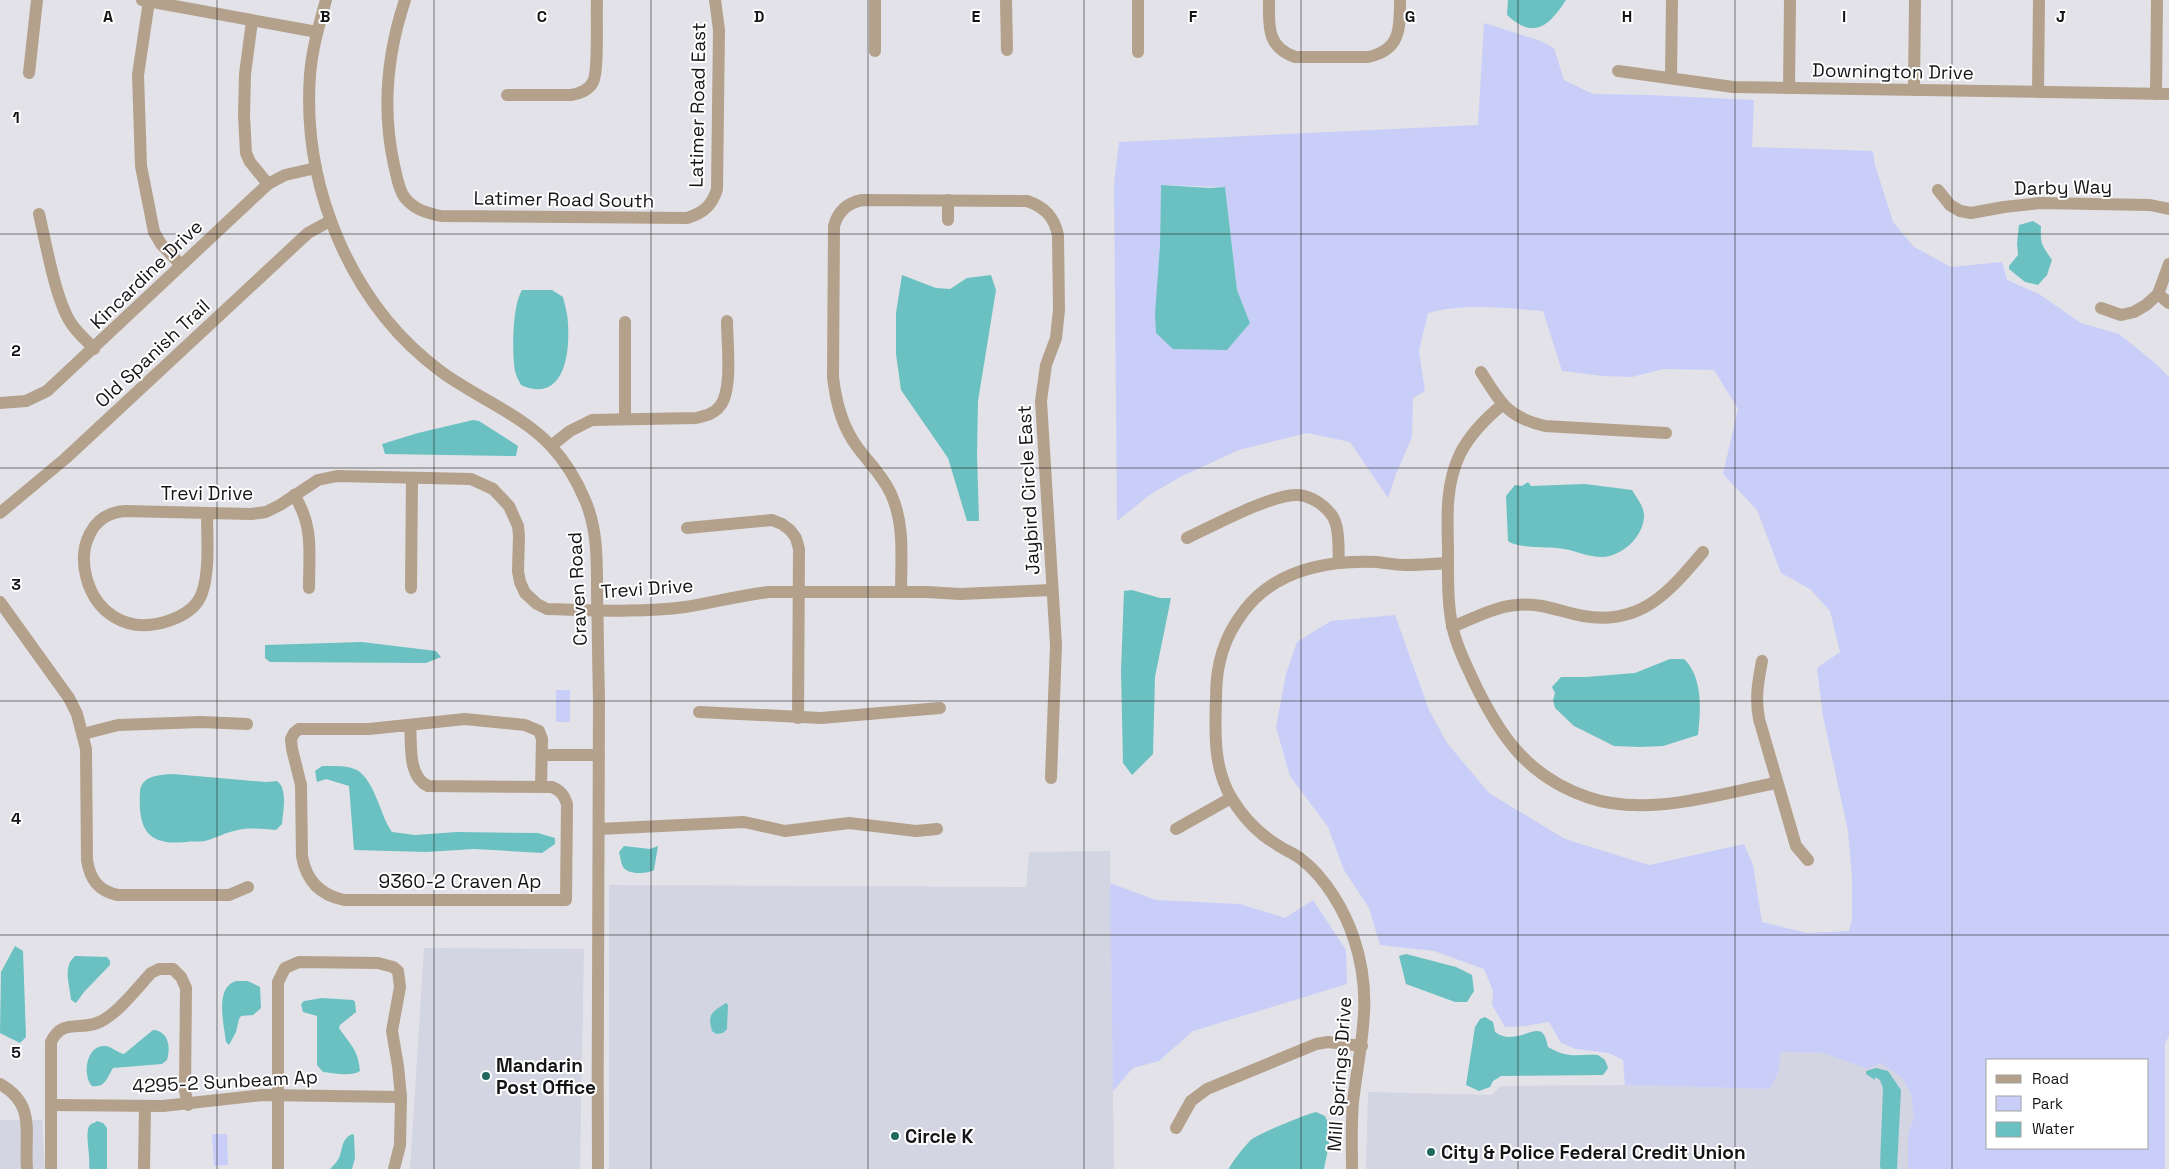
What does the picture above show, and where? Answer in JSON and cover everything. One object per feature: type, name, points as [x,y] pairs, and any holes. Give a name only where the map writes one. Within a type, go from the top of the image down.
[{"type":"street","points":[[30,73],[37,0]]},
{"type":"street","name":"Craven Road","points":[[326,0],[317,32],[310,74],[311,143],[330,221],[354,272],[373,302],[401,336],[436,368],[465,389],[522,423],[552,446],[572,475],[591,516],[597,554],[598,610],[598,1169]]},
{"type":"street","name":"Latimer Road South","points":[[405,0],[392,52],[388,84],[387,117],[390,147],[399,186],[403,196],[419,210],[441,216],[687,218],[699,214],[707,208]]},
{"type":"street","points":[[507,95],[571,95],[578,94],[593,83],[595,71],[596,0]]},
{"type":"street","name":"Latimer Road East","points":[[707,208],[714,198],[717,189],[719,30],[715,0]]},
{"type":"street","points":[[875,0],[875,51]]},
{"type":"street","points":[[1006,0],[1007,50]]},
{"type":"street","points":[[1138,0],[1138,52]]},
{"type":"street","points":[[1269,0],[1269,28],[1275,43],[1286,54],[1295,57],[1368,57],[1379,55],[1389,49],[1396,38],[1400,25],[1400,0]]},
{"type":"street","points":[[1671,78],[1672,0]]},
{"type":"street","points":[[1789,88],[1790,0]]},
{"type":"street","points":[[1914,90],[1915,0]]},
{"type":"street","points":[[2038,92],[2039,0]]},
{"type":"street","points":[[2157,0],[2163,94]]},
{"type":"street","points":[[182,266],[161,244],[154,232],[141,166],[138,84],[145,1],[317,32]]},
{"type":"street","points":[[252,21],[245,74],[244,115],[246,153],[250,162],[268,184]]},
{"type":"street","name":"Downington Drive","points":[[1618,71],[1733,87],[2163,94]]},
{"type":"street","name":"Kincardine Drive","points":[[0,403],[20,402],[38,397],[47,391],[268,184],[285,175],[316,168]]},
{"type":"street","name":"Darby Way","points":[[1938,190],[1950,205],[1960,211],[1971,213],[2040,202],[2150,205],[2169,209]]},
{"type":"street","points":[[901,592],[899,516],[884,479],[858,448],[847,430],[835,398],[833,377],[834,226],[836,218],[847,205],[862,200],[948,200],[948,220]]},
{"type":"street","name":"Jaybird Circle East","points":[[948,200],[1027,201],[1042,208],[1056,224],[1058,236],[1059,310],[1056,338],[1046,365],[1041,401],[1056,679],[1051,778]]},
{"type":"street","points":[[39,214],[54,278],[66,315],[72,325],[94,349]]},
{"type":"street","name":"Old Spanish Trail","points":[[0,513],[66,458],[308,233],[330,221]]},
{"type":"street","points":[[2101,308],[2121,315],[2134,312],[2158,294],[2169,264]]},
{"type":"street","points":[[2158,294],[2169,303]]},
{"type":"street","points":[[552,446],[570,431],[592,420],[696,418],[712,413],[720,408],[727,387],[727,321]]},
{"type":"street","points":[[625,322],[625,418]]},
{"type":"street","points":[[1481,372],[1502,405],[1529,422],[1545,426],[1666,433]]},
{"type":"street","points":[[1502,405],[1484,421],[1460,454],[1452,476],[1447,502],[1452,627],[1458,648],[1483,701],[1505,738],[1524,759],[1543,775],[1563,787],[1588,797],[1614,804],[1643,806],[1671,803],[1776,783]]},
{"type":"street","name":"Trevi Drive","points":[[207,513],[204,587],[200,599],[185,614],[159,623],[134,624],[119,620],[104,609],[94,597],[86,576],[84,558],[87,538],[96,524],[103,518],[119,512],[207,513],[251,514],[266,512],[311,484],[330,477],[471,480],[492,489],[509,506],[518,526],[518,571],[525,593],[537,604],[547,609],[598,610],[685,607],[745,595],[799,591],[960,594],[1052,590]]},
{"type":"street","points":[[411,588],[412,479]]},
{"type":"street","points":[[294,495],[304,509],[308,526],[309,588]]},
{"type":"street","points":[[1187,538],[1238,513],[1285,497],[1299,495],[1312,498],[1324,507],[1333,518],[1337,532],[1339,563]]},
{"type":"street","points":[[687,528],[763,520],[782,524],[796,538],[799,549],[798,718]]},
{"type":"street","points":[[1452,627],[1500,608],[1516,605],[1543,606],[1583,616],[1620,617],[1640,610],[1660,599],[1704,552]]},
{"type":"street","name":"Mill Springs Drive","points":[[1352,1169],[1353,1102],[1364,1026],[1364,979],[1354,938],[1332,893],[1318,874],[1301,859],[1262,834],[1246,818],[1232,798],[1220,772],[1215,736],[1216,682],[1220,654],[1228,634],[1252,600],[1271,584],[1292,573],[1312,567],[1339,563],[1448,564]]},
{"type":"street","points":[[0,602],[68,698],[83,734],[87,765],[87,860],[89,871],[96,884],[102,889],[118,895],[229,895],[248,887]]},
{"type":"street","points":[[1762,662],[1756,703],[1776,783],[1796,846],[1808,860]]},
{"type":"street","points":[[699,712],[798,718],[940,708]]},
{"type":"street","name":"9360-2 Craven Ap","points":[[465,719],[525,725],[539,731],[542,739],[543,755],[541,787],[552,787],[560,790],[565,796],[567,804],[566,900],[344,900],[333,897],[315,885],[304,866],[302,856],[302,785],[292,749],[291,739],[294,733],[299,729],[369,729],[410,725],[465,719]]},
{"type":"street","points":[[83,734],[118,725],[201,722],[247,724]]},
{"type":"street","points":[[410,725],[414,768],[421,782],[428,786],[541,787]]},
{"type":"street","points":[[543,755],[599,755]]},
{"type":"street","points":[[1176,829],[1232,798]]},
{"type":"street","points":[[599,829],[744,822],[786,831],[850,823],[916,832],[937,829]]},
{"type":"street","points":[[278,1169],[278,982],[285,968],[299,962],[378,963],[393,967],[398,971],[400,987],[392,1030],[398,1066],[400,1145],[394,1169]]},
{"type":"street","points":[[52,1169],[51,1042],[55,1034],[67,1026],[86,1025],[106,1019],[151,974],[159,969],[173,969],[181,977],[186,988],[185,1082],[188,1104]]},
{"type":"street","points":[[1176,1128],[1190,1101],[1207,1089],[1316,1044],[1328,1042],[1362,1046]]},
{"type":"street","points":[[0,1084],[12,1091],[23,1104],[27,1169]]},
{"type":"street","name":"4295-2 Sunbeam Ap","points":[[52,1105],[145,1106],[188,1104],[244,1096],[278,1095],[400,1096]]},
{"type":"street","points":[[144,1169],[145,1106]]},
{"type":"shaded area","points":[[1110,851],[1114,1169],[609,1169],[609,885],[1026,887],[1029,852]]},
{"type":"shaded area","points":[[424,948],[584,949],[580,1169],[410,1169]]},
{"type":"shaded area","points":[[1781,1052],[1823,1053],[1868,1069],[1881,1063],[1902,1078],[1911,1094],[1914,1117],[1908,1134],[1908,1169],[1366,1169],[1368,1092],[1492,1095],[1500,1086],[1625,1085],[1770,1089],[1778,1073]]},
{"type":"shaded area","points":[[0,1120],[42,1120],[45,1169],[0,1169]]},
{"type":"green space","points":[[1484,23],[1541,41],[1554,48],[1564,80],[1593,94],[1754,100],[1752,147],[1873,151],[1875,165],[1893,222],[1914,247],[1951,267],[2002,262],[2007,280],[2039,294],[2081,323],[2119,334],[2156,364],[2169,377],[2169,1036],[2165,1043],[2165,1169],[1908,1169],[1908,1134],[1914,1117],[1911,1094],[1902,1078],[1881,1063],[1868,1069],[1823,1053],[1781,1052],[1778,1073],[1770,1089],[1625,1085],[1623,1060],[1609,1053],[1576,1049],[1561,1043],[1549,1022],[1505,1027],[1492,1005],[1493,991],[1484,969],[1434,951],[1380,945],[1369,908],[1344,870],[1328,827],[1290,776],[1276,727],[1286,674],[1297,642],[1331,621],[1395,615],[1429,710],[1447,743],[1489,793],[1565,839],[1649,865],[1744,844],[1753,865],[1762,922],[1807,933],[1849,931],[1852,919],[1852,878],[1848,831],[1823,716],[1817,668],[1840,652],[1830,611],[1810,589],[1781,573],[1757,510],[1723,474],[1738,409],[1714,370],[1663,369],[1632,377],[1562,371],[1543,311],[1470,307],[1428,313],[1419,351],[1425,391],[1413,398],[1412,437],[1388,498],[1350,442],[1307,433],[1239,450],[1180,477],[1151,494],[1117,521],[1114,184],[1119,142],[1478,125]],"holes":[[[1161,185],[1225,187],[1237,290],[1250,323],[1160,246]]]},
{"type":"green space","points":[[556,690],[570,690],[570,722],[556,722]]},
{"type":"green space","points":[[1110,883],[1156,900],[1240,904],[1285,918],[1313,900],[1346,950],[1347,984],[1193,1031],[1159,1061],[1133,1068],[1113,1091]]},
{"type":"green space","points":[[212,1134],[227,1134],[228,1165],[214,1166]]},
{"type":"water","points":[[1508,0],[1566,0],[1547,23],[1533,28],[1517,23],[1507,15]]},
{"type":"water","points":[[1161,185],[1225,187],[1237,290],[1250,323],[1227,350],[1173,349],[1156,333],[1155,314],[1160,246]]},
{"type":"water","points":[[2033,221],[2041,226],[2042,244],[2052,260],[2047,275],[2038,285],[2025,282],[2009,269],[2009,266],[2018,255],[2019,225]]},
{"type":"water","points":[[902,275],[936,288],[950,289],[967,278],[991,275],[996,290],[978,401],[979,521],[967,521],[948,458],[901,390],[896,354],[896,313]]},
{"type":"water","points":[[522,290],[552,290],[563,297],[568,324],[568,349],[561,373],[555,382],[547,388],[535,389],[521,385],[515,373],[513,352],[514,329],[516,307]]},
{"type":"water","points":[[473,420],[479,421],[518,446],[516,456],[385,454],[382,444]]},
{"type":"water","points":[[1528,482],[1531,486],[1585,484],[1632,490],[1641,504],[1644,514],[1641,529],[1637,537],[1625,548],[1618,553],[1602,557],[1563,549],[1524,546],[1512,543],[1508,541],[1506,496],[1515,485],[1522,486]]},
{"type":"water","points":[[1132,590],[1160,598],[1171,598],[1155,677],[1153,754],[1132,775],[1123,763],[1121,671],[1124,591]]},
{"type":"water","points":[[362,642],[436,651],[441,657],[426,663],[270,662],[265,658],[265,645]]},
{"type":"water","points":[[1670,659],[1684,659],[1695,675],[1700,705],[1698,735],[1663,746],[1614,746],[1574,726],[1555,708],[1553,700],[1555,693],[1552,687],[1561,677],[1635,673]]},
{"type":"water","points":[[322,766],[349,767],[363,775],[373,790],[392,832],[415,835],[457,832],[538,833],[555,838],[555,844],[542,853],[474,849],[426,852],[354,850],[349,786],[326,779],[317,782],[315,771]]},
{"type":"water","points":[[173,774],[266,782],[277,781],[283,789],[284,795],[282,824],[276,830],[243,829],[203,841],[173,843],[154,838],[143,825],[140,805],[141,786],[147,779],[152,777]]},
{"type":"water","points":[[624,846],[650,849],[658,846],[654,870],[638,873],[625,870],[619,852]]},
{"type":"water","points":[[15,946],[23,951],[26,1037],[20,1043],[0,1033],[1,972]]},
{"type":"water","points":[[1406,954],[1456,967],[1472,975],[1474,991],[1467,1002],[1455,1002],[1406,984],[1399,956]]},
{"type":"water","points":[[75,956],[107,957],[110,961],[110,965],[76,1003],[71,1000],[68,976],[69,965]]},
{"type":"water","points":[[237,981],[248,981],[260,987],[261,1008],[253,1015],[241,1016],[229,1045],[226,1042],[222,1007],[223,998],[225,990],[230,984]]},
{"type":"water","points":[[322,998],[353,1000],[355,1002],[356,1012],[339,1028],[356,1052],[360,1071],[356,1073],[323,1072],[317,1065],[317,1016],[303,1012],[301,1004],[304,1001]]},
{"type":"water","points":[[726,1003],[728,1005],[727,1029],[723,1033],[716,1034],[712,1031],[711,1017],[714,1011]]},
{"type":"water","points":[[1485,1017],[1493,1022],[1495,1032],[1502,1036],[1510,1037],[1536,1031],[1541,1032],[1545,1036],[1548,1047],[1555,1051],[1567,1055],[1598,1055],[1605,1060],[1608,1068],[1603,1075],[1501,1076],[1493,1081],[1490,1087],[1479,1091],[1466,1085],[1475,1027],[1480,1019]]},
{"type":"water","points":[[153,1030],[162,1033],[168,1041],[167,1060],[162,1064],[113,1068],[103,1084],[92,1086],[87,1075],[87,1068],[90,1055],[94,1050],[106,1046],[124,1054]]},
{"type":"water","points":[[1876,1068],[1888,1071],[1901,1090],[1897,1169],[1881,1169],[1880,1166],[1883,1088],[1880,1080],[1875,1077],[1875,1080],[1866,1074],[1866,1071]]},
{"type":"water","points":[[1316,1112],[1325,1116],[1329,1129],[1329,1142],[1324,1169],[1229,1169],[1239,1153],[1252,1139],[1302,1116]]},
{"type":"water","points":[[97,1121],[103,1123],[107,1128],[107,1169],[90,1169],[89,1167],[88,1128]]},
{"type":"water","points":[[352,1134],[354,1135],[355,1158],[352,1169],[330,1169],[339,1159],[345,1140]]},
{"type":"place","name":"Mandarin Post Office","points":[[486,1076]]},
{"type":"place","name":"Circle K","points":[[895,1136]]},
{"type":"place","name":"City & Police Federal Credit Union","points":[[1431,1152]]}]
